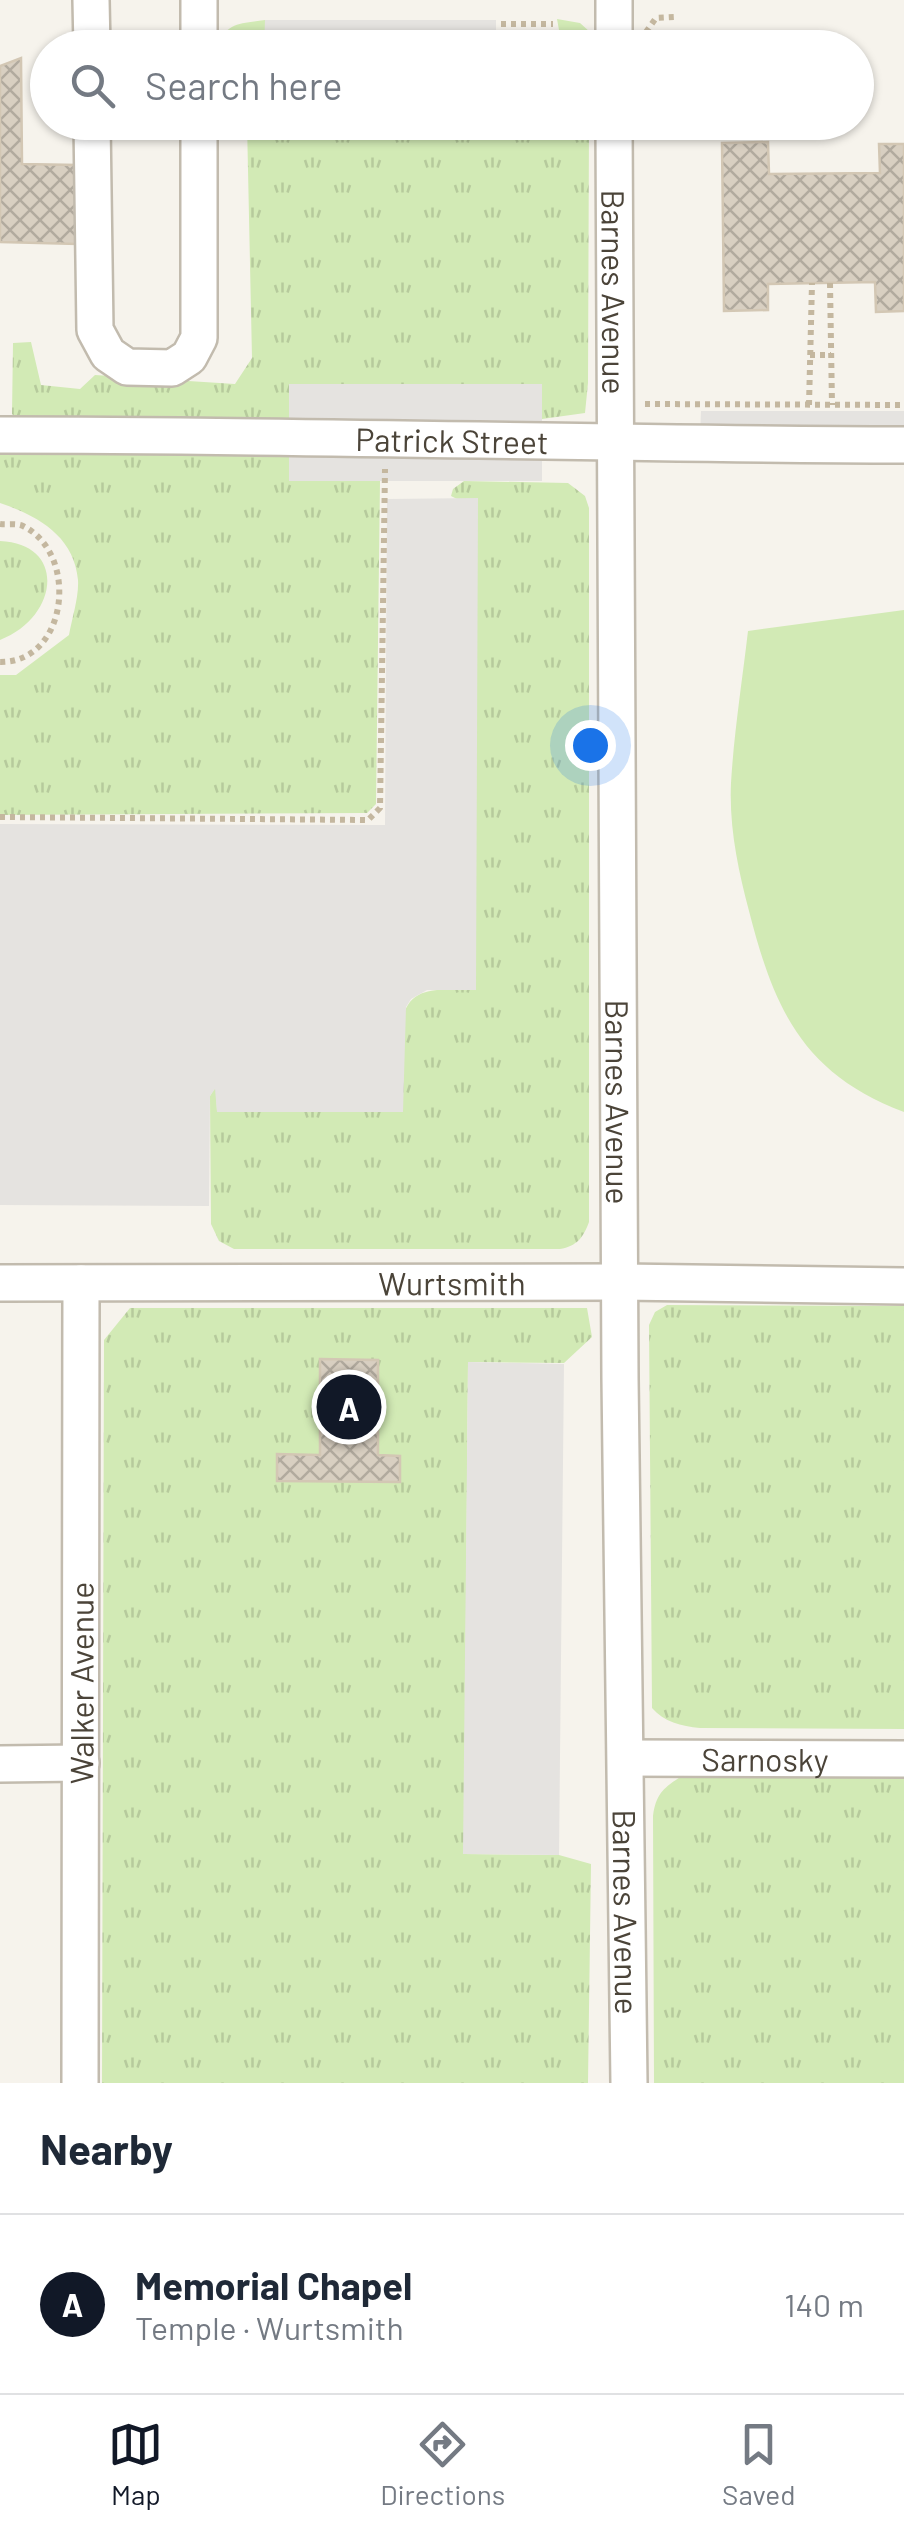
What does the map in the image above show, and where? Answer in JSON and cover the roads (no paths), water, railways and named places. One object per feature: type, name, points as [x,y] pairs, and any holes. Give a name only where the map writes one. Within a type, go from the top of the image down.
[{"type":"street","points":[[91,0],[92,30]]},
{"type":"street","points":[[199,0],[199,30]]},
{"type":"street","points":[[614,0],[625,30]]},
{"type":"street","points":[[92,140],[94,330],[108,354],[127,367],[172,368],[189,357],[200,338],[200,140]]},
{"type":"street","name":"Barnes Avenue","points":[[614,140],[620,1378],[629,2083]]},
{"type":"street","name":"Patrick Street","points":[[0,435],[289,435],[616,444],[904,446]]},
{"type":"street","name":"Wurtsmith","points":[[0,1282],[904,1286]]},
{"type":"street","name":"Walker Avenue","points":[[80,1283],[80,2083]]},
{"type":"street","name":"Sarnosky","points":[[627,1758],[904,1758]]},
{"type":"street","points":[[0,1764],[81,1763]]},
{"type":"place","name":"Memorial Chapel","points":[[349,1407]]}]
